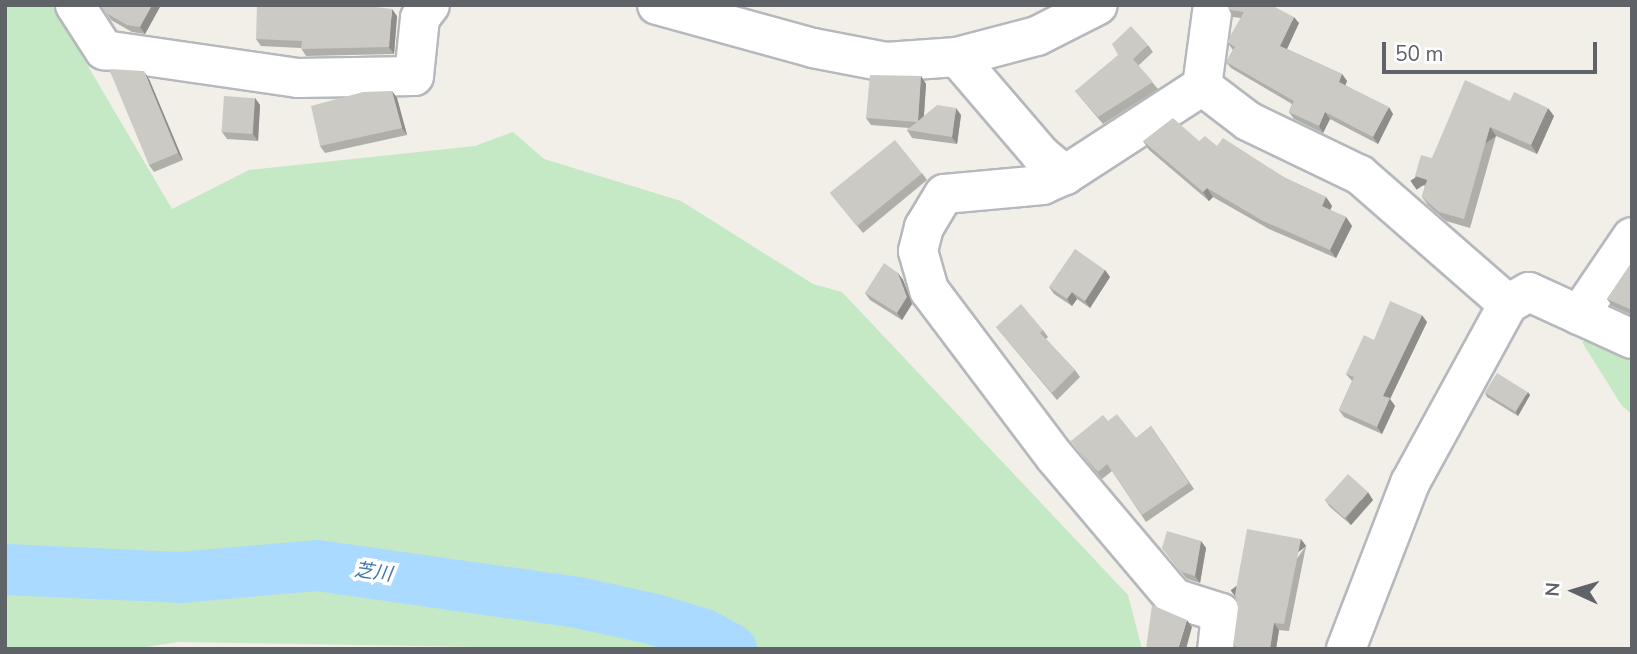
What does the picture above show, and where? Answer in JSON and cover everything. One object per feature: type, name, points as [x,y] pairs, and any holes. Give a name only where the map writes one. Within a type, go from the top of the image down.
[{"type":"street","points":[[75,5],[104,50],[298,78],[414,76],[420,18],[430,5]]},
{"type":"street","points":[[657,5],[813,48],[886,62],[957,57],[1037,36],[1098,5]]},
{"type":"street","points":[[1213,5],[1202,86],[1065,175],[1043,185],[944,194],[924,227],[918,251],[929,290],[1055,457],[1174,598],[1221,613],[1217,649]]},
{"type":"street","points":[[957,57],[1040,154],[1065,175]]},
{"type":"street","points":[[1202,86],[1248,121],[1360,175],[1508,304]]},
{"type":"street","points":[[1580,315],[1632,237]]},
{"type":"street","points":[[1346,649],[1410,483],[1508,304],[1529,292],[1632,339]]},
{"type":"green space","points":[[5,5],[52,5],[172,209],[249,170],[475,146],[513,132],[544,159],[681,201],[813,284],[842,292],[1128,595],[1142,649],[602,649],[179,642],[133,649],[5,649]]},
{"type":"green space","points":[[1620,332],[1632,339],[1632,414],[1622,406],[1582,342]]},
{"type":"building","points":[[101,5],[152,5],[140,27],[127,25],[106,13]]},
{"type":"building","points":[[257,5],[360,5],[392,9],[389,47],[301,49],[302,41],[256,39]]},
{"type":"building","points":[[1228,5],[1271,5],[1294,17],[1280,46],[1342,74],[1339,82],[1389,107],[1373,137],[1325,112],[1319,126],[1289,112],[1294,101],[1226,62],[1235,47],[1227,42],[1244,12],[1229,10]]},
{"type":"building","points":[[1131,26],[1148,45],[1133,59],[1153,82],[1098,117],[1075,91],[1118,55],[1112,44]]},
{"type":"building","points":[[109,69],[144,71],[178,153],[149,165]]},
{"type":"building","points":[[870,75],[921,76],[918,121],[937,105],[956,108],[952,137],[907,130],[917,122],[866,118]]},
{"type":"building","points":[[1465,80],[1510,101],[1514,92],[1548,108],[1531,145],[1490,127],[1464,219],[1439,212],[1422,197],[1427,180],[1415,176],[1421,155],[1432,158]]},
{"type":"building","points":[[392,91],[402,128],[320,146],[311,106],[363,92]]},
{"type":"building","points":[[224,96],[255,98],[252,134],[221,132]]},
{"type":"building","points":[[1173,118],[1199,141],[1205,136],[1217,146],[1223,138],[1287,179],[1326,197],[1322,206],[1346,217],[1330,250],[1263,221],[1207,188],[1203,192],[1143,141]]},
{"type":"building","points":[[895,140],[922,173],[857,226],[830,193]]},
{"type":"building","points":[[1075,249],[1105,270],[1085,301],[1072,292],[1067,299],[1049,287]]},
{"type":"building","points":[[1632,262],[1632,310],[1607,299]]},
{"type":"building","points":[[884,263],[898,273],[907,297],[897,313],[865,293]]},
{"type":"building","points":[[1390,301],[1422,315],[1383,396],[1390,398],[1377,427],[1339,410],[1354,377],[1346,374],[1364,335],[1374,340]]},
{"type":"building","points":[[1021,304],[1043,330],[1040,333],[1075,370],[1052,393],[996,327]]},
{"type":"building","points":[[1497,373],[1528,392],[1515,412],[1485,393]]},
{"type":"building","points":[[1117,414],[1136,438],[1151,426],[1189,483],[1142,515],[1107,464],[1098,472],[1071,441],[1103,415],[1108,421]]},
{"type":"building","points":[[1348,474],[1368,492],[1345,518],[1325,500]]},
{"type":"building","points":[[1247,529],[1301,539],[1284,624],[1274,623],[1270,649],[1233,646],[1238,608],[1235,595]]},
{"type":"building","points":[[1167,531],[1201,541],[1195,576],[1182,572],[1162,548]]},
{"type":"building","points":[[1152,605],[1187,620],[1178,649],[1146,649]]},
{"type":"waterway","name":"芝川","points":[[5,569],[179,577],[317,565],[577,602],[654,619],[704,634],[731,649]]}]
